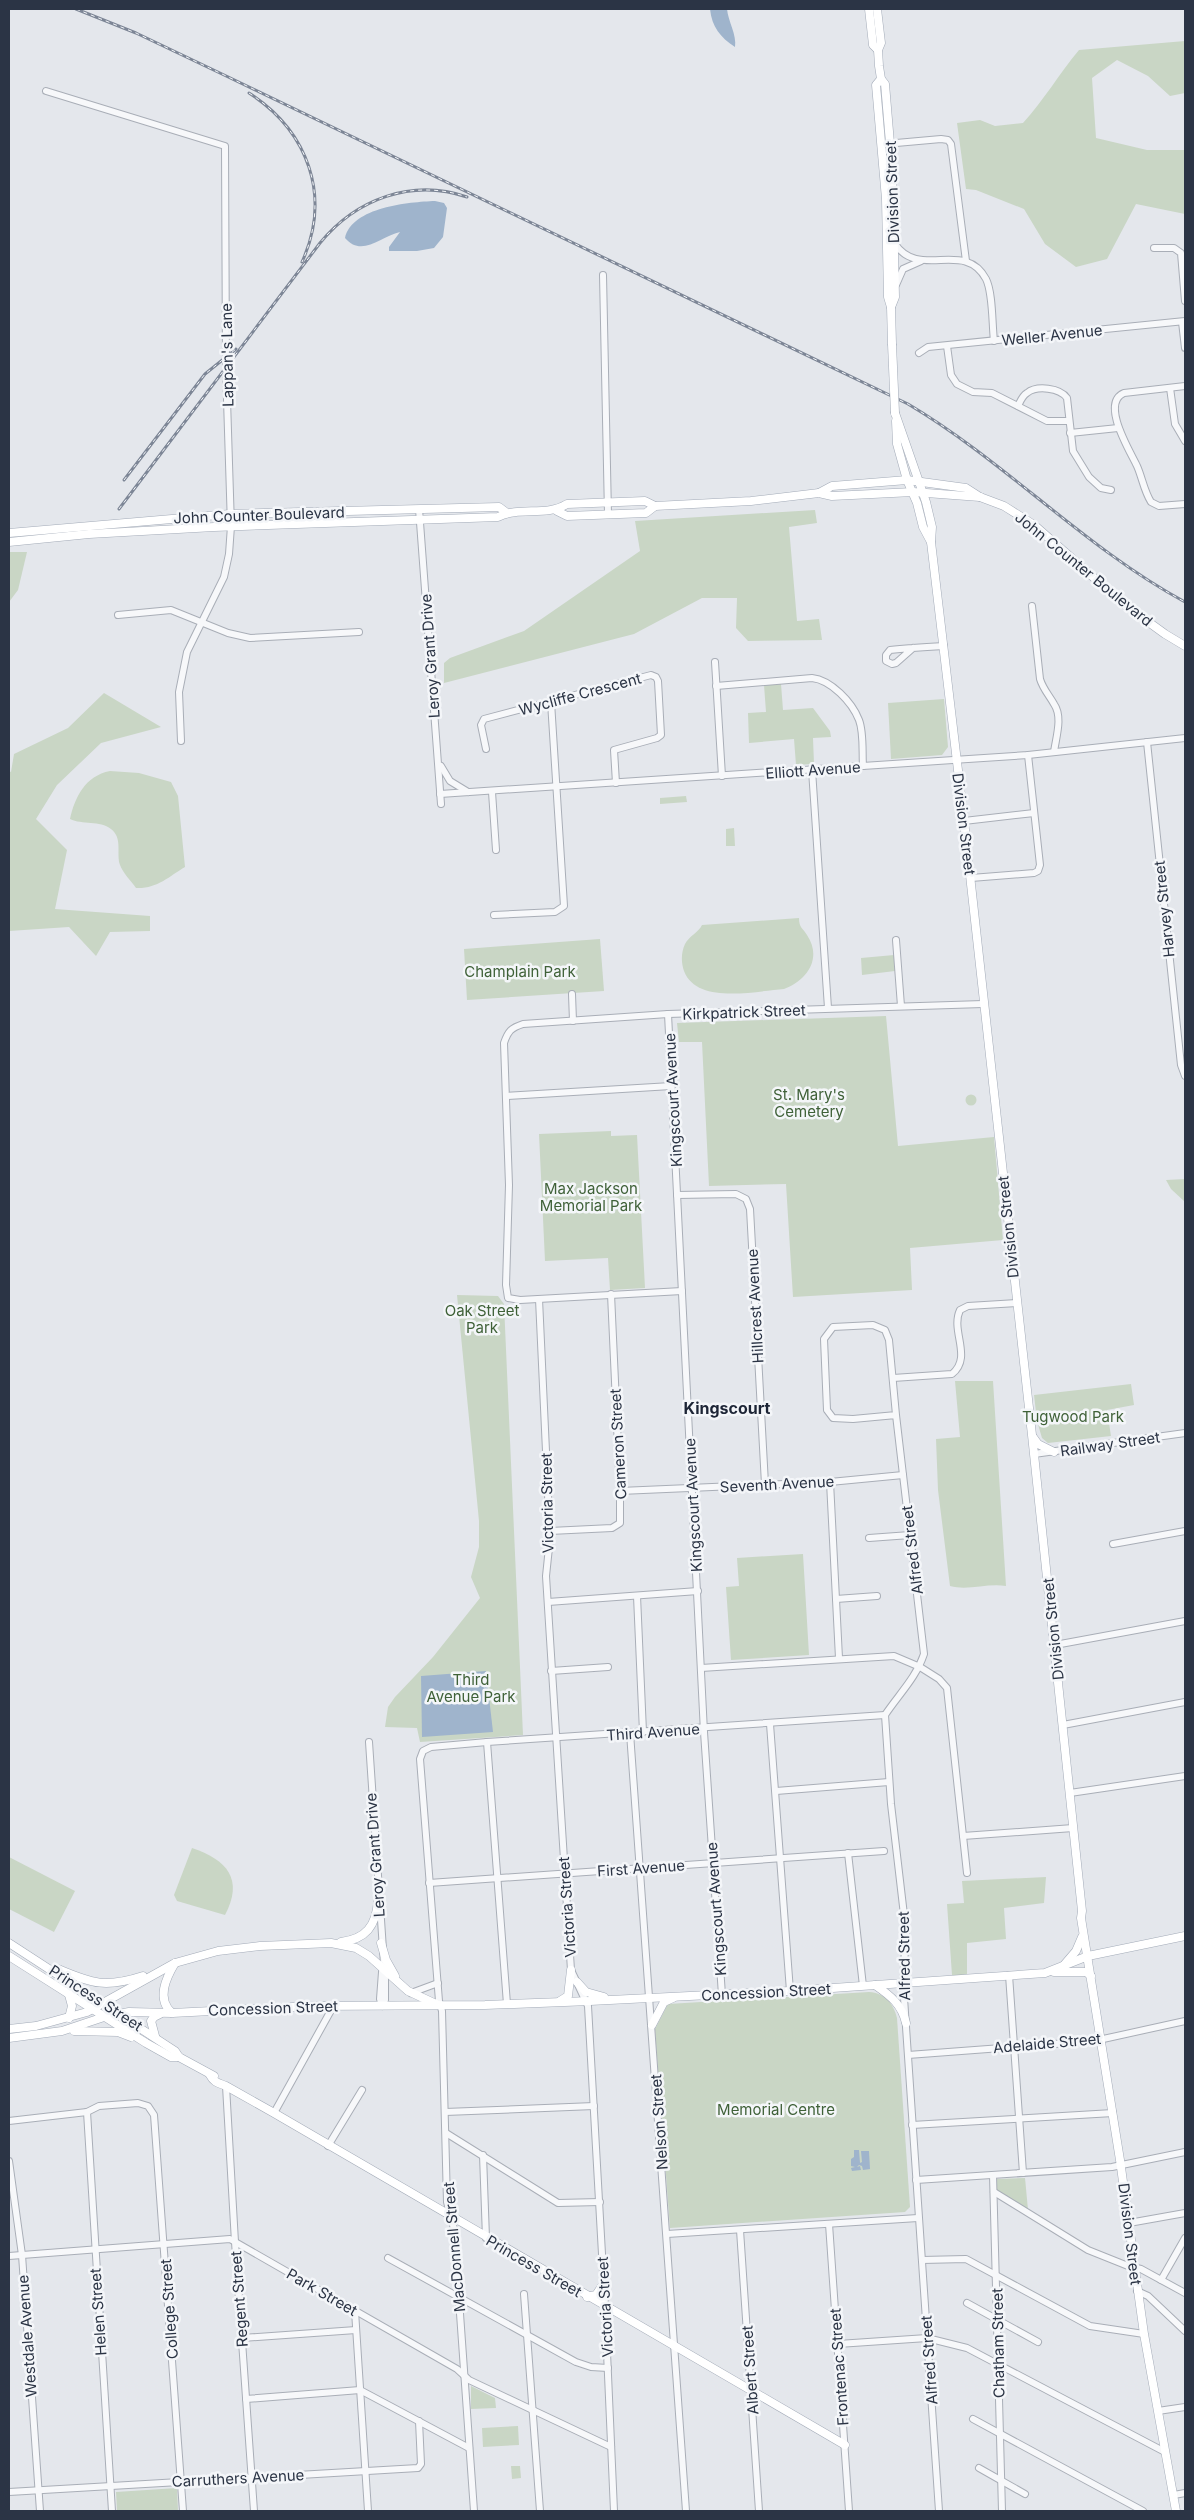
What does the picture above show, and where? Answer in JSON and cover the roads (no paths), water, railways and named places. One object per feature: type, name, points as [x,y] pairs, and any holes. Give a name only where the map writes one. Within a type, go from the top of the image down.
[{"type":"main road","name":"Division Street","points":[[869,9],[873,45],[878,50]]},
{"type":"main road","name":"Division Street","points":[[877,9],[881,43],[878,50],[881,78],[876,85],[886,144],[894,244],[896,297],[891,307]]},
{"type":"main road","name":"Division Street","points":[[886,144],[888,297],[891,307],[897,444],[923,528],[931,542]]},
{"type":"main road","name":"Division Street","points":[[895,413],[923,493],[932,527],[931,542],[971,878],[983,1004],[1055,1645],[1083,1935],[1088,1956],[1121,2165],[1137,2291],[1176,2511]]},
{"type":"main road","points":[[819,493],[832,486],[907,480],[966,488],[980,497]]},
{"type":"main road","points":[[819,493],[832,496],[912,492],[980,497]]},
{"type":"main road","name":"John Counter Boulevard","points":[[9,542],[89,534],[231,526],[498,517],[507,512],[557,510],[567,504],[645,501],[655,506],[751,501],[819,493]]},
{"type":"main road","name":"John Counter Boulevard","points":[[980,497],[1004,506],[1034,525],[1125,605],[1185,646]]},
{"type":"main road","name":"John Counter Boulevard","points":[[557,510],[567,516],[646,513],[655,506]]},
{"type":"main road","name":"John Counter Boulevard","points":[[9,533],[230,514],[499,507],[507,512]]},
{"type":"main road","points":[[1032,1435],[1038,1444],[1054,1452]]},
{"type":"main road","points":[[331,1944],[355,1940],[366,1934],[374,1922],[378,1901]]},
{"type":"main road","name":"Division Street","points":[[1082,1911],[1086,1918],[1090,1950],[1088,1956]]},
{"type":"main road","points":[[1060,1968],[1076,1951],[1083,1935]]},
{"type":"main road","name":"Concession Street","points":[[62,2031],[107,2016],[121,2014],[334,2006],[507,2004],[722,1995],[1009,1975],[1044,1972],[1060,1968],[1088,1956],[1185,1936]]},
{"type":"main road","name":"Princess Street","points":[[9,1943],[156,2037],[180,2057],[210,2075],[212,2080],[225,2085],[274,2113],[674,2348],[845,2445]]},
{"type":"main road","points":[[381,1943],[386,1960],[401,1986]]},
{"type":"main road","name":"Concession Street","points":[[9,2029],[69,2018],[105,2003],[175,1962],[218,1951],[244,1947],[331,1944],[356,1948],[411,1993],[440,2006]]},
{"type":"main road","name":"Princess Street","points":[[9,1956],[68,1991],[146,2043],[171,2056],[180,2057]]},
{"type":"main road","points":[[34,1958],[85,1981],[100,1984],[128,1982],[156,1972]]},
{"type":"main road","points":[[156,2037],[151,2022],[154,2017],[168,2013],[165,2004],[164,1986],[175,1962]]},
{"type":"main road","points":[[559,2002],[568,1996],[571,1970]]},
{"type":"main road","points":[[1044,1972],[1086,1972],[1091,1976]]},
{"type":"main road","points":[[577,1982],[588,1993],[613,1999]]},
{"type":"main road","points":[[876,1985],[896,2002],[903,2011],[906,2023]]},
{"type":"main road","points":[[68,1991],[72,2006],[69,2018]]},
{"type":"main road","points":[[652,2025],[664,2002],[676,1996]]},
{"type":"main road","points":[[9,2038],[62,2031],[92,2030],[118,2032],[146,2043]]},
{"type":"main road","points":[[587,2297],[596,2295],[604,2283]]},
{"type":"street","name":"Lappan's Lane","points":[[46,91],[225,146],[226,368],[231,526],[229,554],[224,577],[187,652],[178,692],[181,741]]},
{"type":"street","points":[[886,144],[941,139],[948,140],[951,144],[966,261],[958,259],[921,261],[903,269],[895,289]]},
{"type":"street","points":[[894,244],[906,256],[921,261]]},
{"type":"street","points":[[1154,248],[1174,248],[1181,253],[1185,301]]},
{"type":"street","name":"Weller Avenue","points":[[966,261],[977,269],[986,280],[994,341],[1184,321]]},
{"type":"street","points":[[603,275],[608,514]]},
{"type":"street","points":[[1184,321],[1185,348]]},
{"type":"street","points":[[919,353],[928,347],[994,341]]},
{"type":"street","points":[[948,346],[951,375],[957,384],[973,392],[992,393],[1047,421],[1069,421]]},
{"type":"street","points":[[1185,386],[1120,394],[1116,402],[1118,428],[1138,468],[1151,502],[1159,506],[1185,504]]},
{"type":"street","points":[[1170,388],[1175,424],[1185,441]]},
{"type":"street","points":[[1018,406],[1026,393],[1032,390],[1056,390],[1063,392],[1066,398],[1073,450],[1089,477],[1101,488],[1111,490]]},
{"type":"street","points":[[1070,433],[1118,428]]},
{"type":"street","name":"Leroy Grant Drive","points":[[419,509],[441,804]]},
{"type":"street","points":[[1032,606],[1042,688],[1055,705],[1059,715],[1054,752]]},
{"type":"street","points":[[118,615],[171,610],[228,633],[250,638],[359,632]]},
{"type":"street","points":[[913,648],[944,646]]},
{"type":"street","points":[[715,662],[722,776]]},
{"type":"street","name":"Wycliffe Crescent","points":[[486,749],[480,725],[484,719],[650,675],[656,677],[661,735],[614,750],[616,783]]},
{"type":"street","points":[[716,686],[812,678],[826,681],[836,688],[859,720],[863,766]]},
{"type":"street","points":[[494,915],[555,912],[564,906],[558,787],[551,702]]},
{"type":"street","name":"Elliott Avenue","points":[[440,794],[1028,755],[1185,738]]},
{"type":"street","name":"Harvey Street","points":[[1147,742],[1181,1065],[1185,1076]]},
{"type":"street","points":[[971,878],[1034,873],[1038,870],[1040,865],[1028,755]]},
{"type":"street","points":[[438,756],[446,778],[469,793]]},
{"type":"street","points":[[812,770],[828,1008]]},
{"type":"street","points":[[492,792],[496,850]]},
{"type":"street","points":[[964,821],[1034,813]]},
{"type":"street","points":[[896,940],[901,1006]]},
{"type":"street","points":[[572,994],[574,1021]]},
{"type":"street","name":"Kirkpatrick Street","points":[[506,1096],[504,1043],[508,1032],[514,1027],[523,1024],[668,1014],[983,1004]]},
{"type":"street","name":"Kingscourt Avenue","points":[[668,1014],[704,1728],[722,1995]]},
{"type":"street","points":[[671,1086],[506,1096],[509,1179],[506,1294],[508,1298],[515,1300],[682,1291]]},
{"type":"street","name":"Hillcrest Avenue","points":[[677,1195],[736,1194],[746,1200],[750,1209],[765,1484]]},
{"type":"street","name":"Cameron Street","points":[[550,1531],[612,1528],[620,1522],[611,1294]]},
{"type":"street","name":"Victoria Street","points":[[539,1299],[550,1531],[546,1576],[555,1738],[571,1970],[588,2006],[600,2202],[614,2511]]},
{"type":"street","points":[[893,1378],[952,1374],[958,1369],[962,1358],[957,1319],[960,1310],[968,1306],[1017,1303]]},
{"type":"street","name":"Alfred Street","points":[[896,1415],[853,1419],[833,1418],[827,1410],[824,1347],[828,1332],[833,1327],[874,1324],[885,1330],[889,1340],[924,1654],[920,1667],[885,1716],[906,1932],[904,1983],[906,2023],[939,2511]]},
{"type":"street","name":"Railway Street","points":[[1034,1454],[1185,1433]]},
{"type":"street","name":"Seventh Avenue","points":[[620,1492],[830,1482],[903,1475]]},
{"type":"street","points":[[830,1482],[839,1658]]},
{"type":"street","points":[[1113,1544],[1185,1531]]},
{"type":"street","points":[[869,1538],[910,1535]]},
{"type":"street","points":[[548,1602],[698,1592]]},
{"type":"street","points":[[637,1596],[643,1732]]},
{"type":"street","points":[[836,1599],[877,1596]]},
{"type":"street","points":[[1055,1645],[1185,1621]]},
{"type":"street","points":[[701,1668],[894,1656],[920,1667],[939,1679],[947,1688],[966,1873]]},
{"type":"street","points":[[551,1671],[608,1668]]},
{"type":"street","points":[[1063,1725],[1185,1702]]},
{"type":"street","name":"Third Avenue","points":[[423,1751],[431,1747],[487,1742],[885,1716]]},
{"type":"street","points":[[770,1724],[790,1991]]},
{"type":"street","name":"Nelson Street","points":[[630,1733],[686,2511]]},
{"type":"street","name":"Leroy Grant Drive","points":[[369,1742],[383,1969],[380,1999],[382,2006]]},
{"type":"street","points":[[487,1742],[507,2004]]},
{"type":"street","name":"MacDonnell Street","points":[[423,1751],[420,1759],[440,2006],[446,2112],[447,2202],[454,2230],[474,2511]]},
{"type":"street","points":[[1070,1793],[1185,1776]]},
{"type":"street","points":[[776,1791],[890,1782]]},
{"type":"street","points":[[963,1836],[1073,1828]]},
{"type":"street","name":"First Avenue","points":[[429,1883],[884,1850]]},
{"type":"street","points":[[848,1853],[863,1986]]},
{"type":"street","points":[[1009,1975],[1023,2173]]},
{"type":"street","points":[[411,1993],[438,1983]]},
{"type":"street","points":[[274,2113],[334,2006]]},
{"type":"street","name":"Adelaide Street","points":[[908,2054],[1101,2039],[1185,2021]]},
{"type":"street","name":"Regent Street","points":[[225,2085],[254,2511]]},
{"type":"street","points":[[328,2146],[362,2090]]},
{"type":"street","name":"College Street","points":[[87,2112],[99,2106],[142,2104],[150,2109],[155,2119],[183,2511]]},
{"type":"street","points":[[446,2112],[594,2106]]},
{"type":"street","points":[[9,2122],[87,2112]]},
{"type":"street","name":"Helen Street","points":[[87,2112],[94,2249],[112,2511]]},
{"type":"street","points":[[912,2125],[1113,2113]]},
{"type":"street","points":[[446,2133],[558,2203],[600,2202]]},
{"type":"street","points":[[916,2180],[1121,2165],[1185,2152]]},
{"type":"street","points":[[482,2155],[486,2238]]},
{"type":"street","name":"Westdale Avenue","points":[[9,2161],[22,2255],[40,2511]]},
{"type":"street","name":"Chatham Street","points":[[993,2175],[1002,2511]]},
{"type":"street","points":[[994,2192],[1088,2250],[1134,2268],[1185,2293]]},
{"type":"street","points":[[1129,2223],[1185,2213]]},
{"type":"street","points":[[667,2234],[918,2218]]},
{"type":"street","name":"Frontenac Street","points":[[829,2224],[849,2511]]},
{"type":"street","name":"Albert Street","points":[[740,2230],[759,2511]]},
{"type":"street","name":"Park Street","points":[[9,2256],[218,2238],[235,2242],[471,2380],[611,2447]]},
{"type":"street","points":[[1161,2280],[1185,2238]]},
{"type":"street","points":[[388,2258],[576,2362],[591,2367],[608,2368]]},
{"type":"street","points":[[922,2260],[966,2259],[1090,2326],[1144,2334]]},
{"type":"street","points":[[1137,2291],[1148,2296],[1185,2331]]},
{"type":"street","points":[[524,2294],[540,2511]]},
{"type":"street","points":[[967,2303],[1038,2342]]},
{"type":"street","points":[[355,2311],[368,2511]]},
{"type":"street","points":[[242,2338],[356,2330]]},
{"type":"street","points":[[838,2344],[927,2338],[967,2348],[1165,2452]]},
{"type":"street","points":[[246,2398],[360,2390],[470,2448]]},
{"type":"street","points":[[1158,2411],[1185,2407]]},
{"type":"street","points":[[973,2419],[1143,2511]]},
{"type":"street","name":"Carruthers Avenue","points":[[9,2492],[421,2467],[419,2422]]},
{"type":"street","points":[[979,2468],[1026,2494]]},
{"type":"street","points":[[1174,2496],[1185,2493]]},
{"type":"water","points":[[710,9],[727,9],[735,38],[735,47],[718,31]]},
{"type":"water","points":[[435,201],[444,203],[447,208],[443,237],[434,248],[417,251],[389,251],[389,247],[400,232],[365,246],[351,244],[345,238],[350,228],[358,219],[370,213],[397,205]]},
{"type":"water","points":[[486,1671],[493,1732],[422,1737],[421,1676]]},
{"type":"water","points":[[854,2150],[859,2150],[860,2163],[862,2162],[861,2151],[869,2151],[870,2169],[863,2170],[862,2166],[859,2165],[857,2167],[860,2166],[861,2170],[852,2171],[851,2168],[855,2167],[851,2166]]},
{"type":"railway","points":[[76,9],[136,33],[908,404],[979,452],[1113,556],[1185,602]]},
{"type":"railway","points":[[249,93],[269,108],[286,126],[300,146],[309,167],[314,190],[315,213],[311,237],[302,262]]},
{"type":"railway","points":[[119,509],[320,243],[334,228],[350,215],[386,196],[426,190],[467,197]]},
{"type":"railway","points":[[124,480],[205,374],[236,349]]},
{"type":"district","name":"Kingscourt","points":[[727,1408]]},
{"type":"park label","name":"Champlain Park","points":[[520,971]]},
{"type":"park label","name":"St. Mary's Cemetery","points":[[809,1102]]},
{"type":"park label","name":"Max Jackson Memorial Park","points":[[591,1196]]},
{"type":"park label","name":"Oak Street Park","points":[[482,1318]]},
{"type":"park label","name":"Tugwood Park","points":[[1073,1416]]},
{"type":"park label","name":"Third Avenue Park","points":[[471,1688]]},
{"type":"park label","name":"Memorial Centre","points":[[776,2109]]}]
